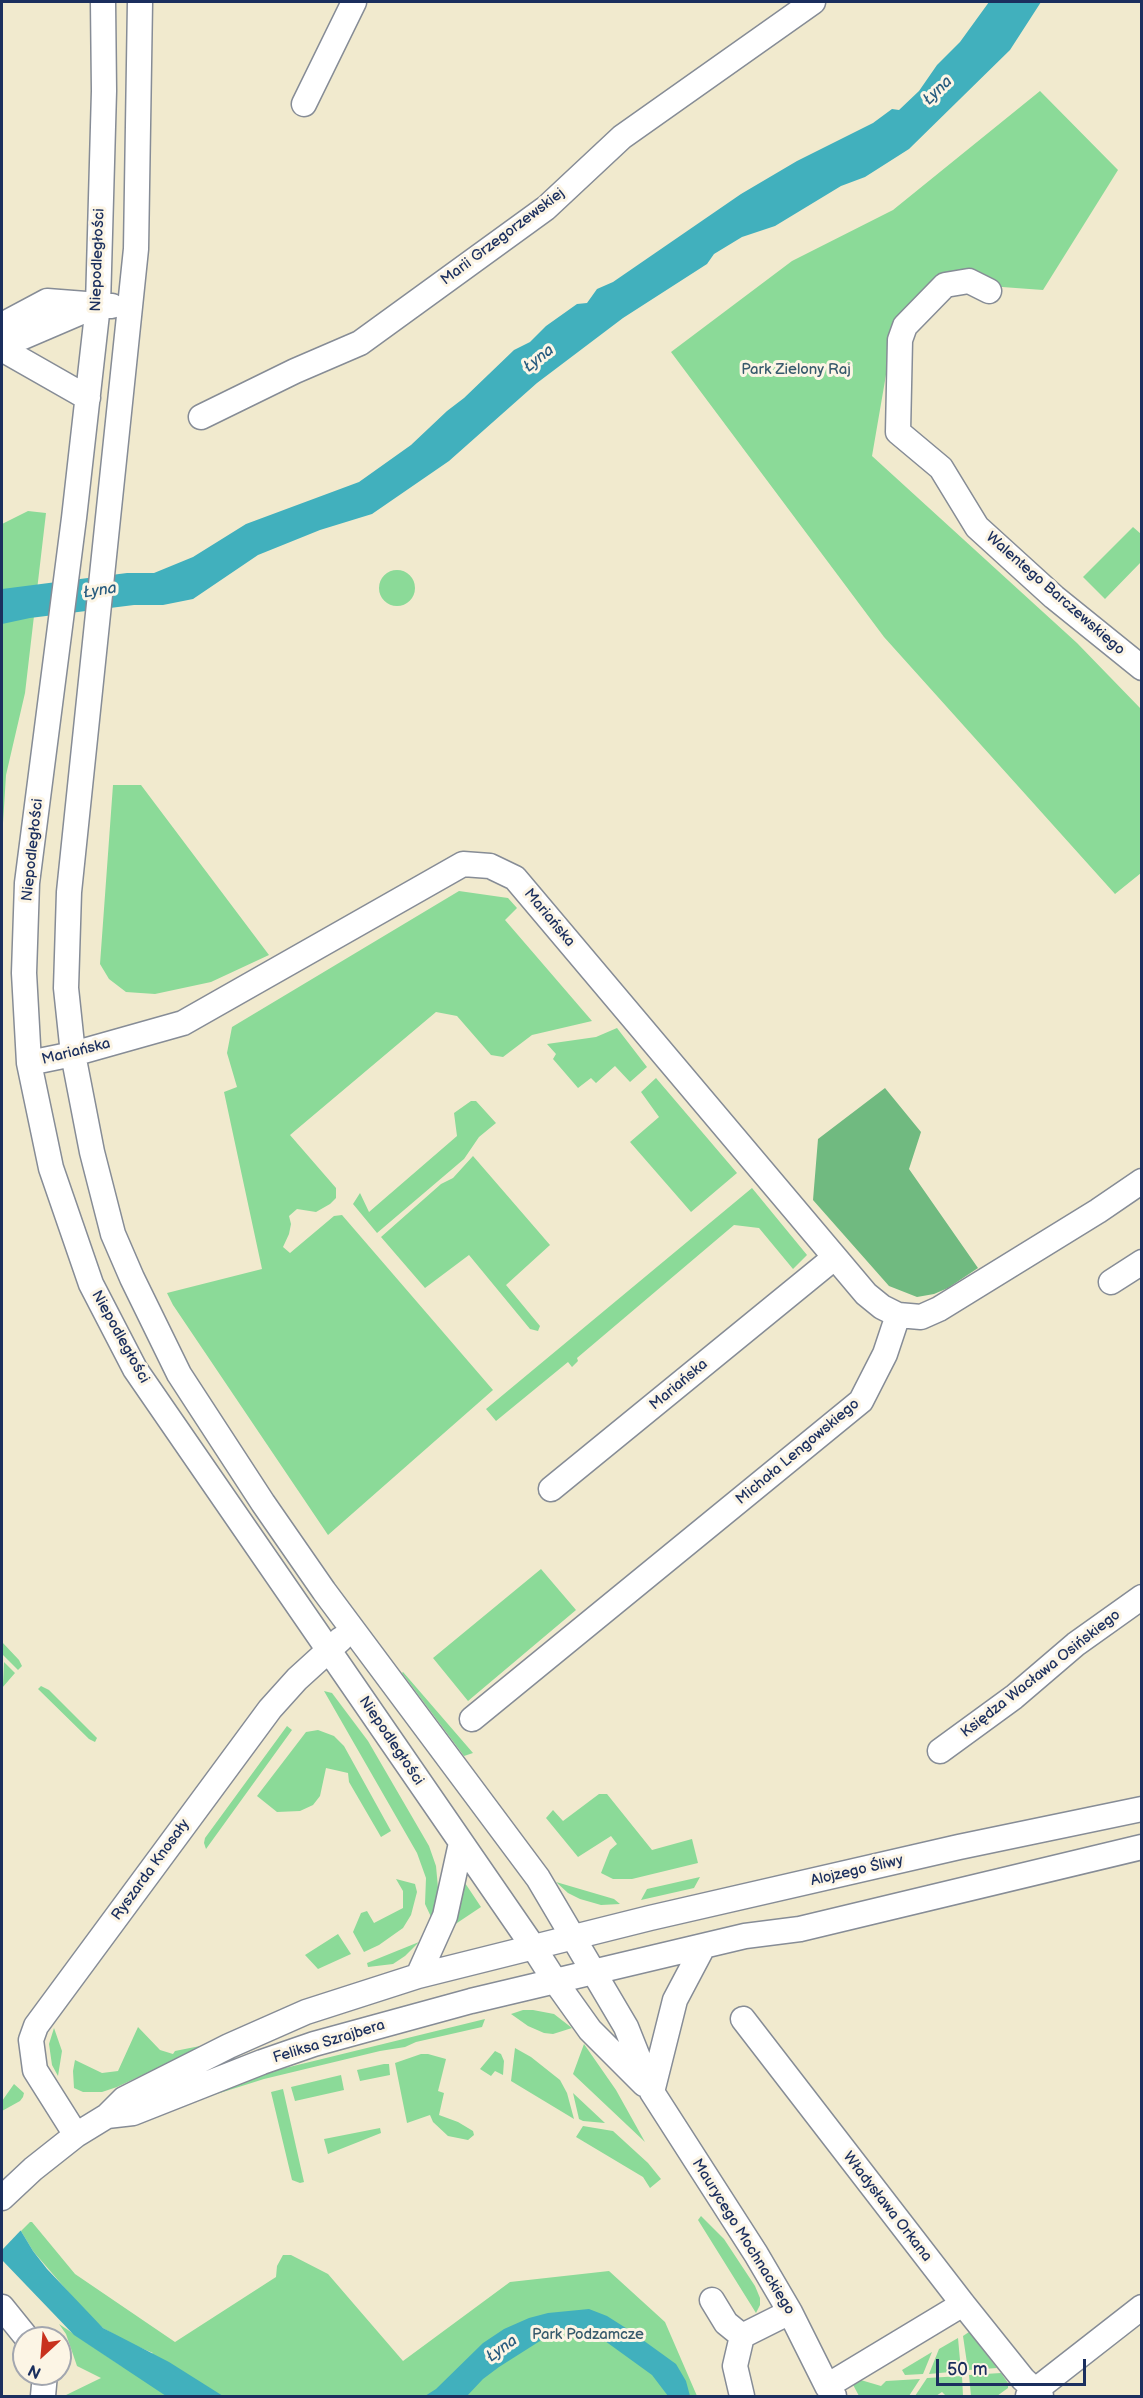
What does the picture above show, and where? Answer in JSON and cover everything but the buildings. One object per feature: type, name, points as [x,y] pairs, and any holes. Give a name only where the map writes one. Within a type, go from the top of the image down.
[{"type":"street","name":"Niepodległości","points":[[103,2],[104,90],[98,305],[74,518],[27,883],[24,973],[29,1063],[51,1168],[96,1294],[135,1369],[555,1981]]},
{"type":"street","points":[[140,2],[136,249],[69,892],[66,988],[73,1054],[92,1152],[113,1234],[179,1374],[296,1551],[532,1869],[573,1938]]},
{"type":"street","points":[[304,104],[354,2]]},
{"type":"street","name":"Marii Grzegorzewskiej","points":[[201,417],[295,371],[360,343],[546,208],[622,137],[813,2]]},
{"type":"street","name":"Walentego Barczewskiego","points":[[988,291],[969,281],[945,285],[905,326],[900,340],[898,432],[941,468],[977,527],[1054,597],[1142,668]]},
{"type":"street","points":[[2,326],[47,301],[129,306]]},
{"type":"street","points":[[2,348],[98,305]]},
{"type":"street","points":[[2,348],[88,398]]},
{"type":"street","name":"Mariańska","points":[[29,1063],[73,1054],[183,1023],[464,864],[490,866],[515,878],[834,1258],[866,1294],[882,1307],[898,1315]]},
{"type":"street","points":[[898,1315],[921,1317],[939,1310],[1142,1181]]},
{"type":"street","name":"Mariańska","points":[[551,1489],[834,1258]]},
{"type":"street","points":[[1111,1282],[1142,1262]]},
{"type":"street","name":"Michała Lengowskiego","points":[[472,1719],[861,1401],[885,1354],[898,1315]]},
{"type":"street","name":"Księdza Wacława Osińskiego","points":[[940,1751],[1014,1696],[1076,1644],[1142,1597]]},
{"type":"street","name":"Ryszarda Knosały","points":[[75,2135],[35,2070],[31,2040],[36,2026],[270,1709],[297,1679],[352,1629]]},
{"type":"street","name":"Alojzego Śliwy","points":[[534,1948],[947,1850],[1142,1809]]},
{"type":"street","points":[[418,1976],[445,1916],[461,1843]]},
{"type":"street","points":[[594,1972],[745,1936],[800,1929],[1142,1847]]},
{"type":"street","name":"Maurycego Mochnackiego","points":[[573,1938],[626,2027],[652,2092],[756,2254],[790,2312],[830,2393]]},
{"type":"street","points":[[652,2092],[675,2000],[703,1947]]},
{"type":"street","name":"Feliksa Szrajbera","points":[[2,2199],[33,2169],[75,2135],[108,2116],[124,2099],[239,2041],[306,2012],[418,1976],[534,1948]]},
{"type":"street","name":"Feliksa Szrajbera","points":[[108,2116],[133,2114],[262,2062],[314,2044],[471,2001],[594,1972]]},
{"type":"street","name":"Maurycego Mochnackiego","points":[[555,1981],[590,2030],[652,2092]]},
{"type":"street","name":"Władysława Orkana","points":[[743,2019],[1035,2395]]},
{"type":"street","points":[[712,2300],[726,2323],[742,2336]]},
{"type":"street","points":[[830,2393],[963,2304]]},
{"type":"street","points":[[2,2307],[17,2326]]},
{"type":"street","points":[[1035,2395],[1142,2307]]},
{"type":"street","points":[[742,2336],[790,2312]]},
{"type":"street","points":[[742,2336],[735,2366],[742,2397]]},
{"type":"green space","name":"Park Zielony Raj","points":[[1040,91],[1118,170],[1043,290],[934,282],[892,340],[872,456],[1077,643],[1141,709],[1141,873],[1115,894],[884,637],[671,352],[792,261],[893,210]]},
{"type":"green space","points":[[28,511],[46,513],[25,693],[6,775],[2,839],[2,524]]},
{"type":"green space","points":[[1133,527],[1141,534],[1141,562],[1105,599],[1083,577]]},
{"type":"green space","points":[[397,570],[410,575],[415,588],[410,601],[397,606],[384,601],[379,588],[384,575]]},
{"type":"green space","points":[[113,785],[141,785],[269,955],[211,982],[155,994],[126,992],[109,979],[100,964]]},
{"type":"green space","points":[[459,891],[508,898],[517,908],[505,920],[592,1021],[532,1035],[503,1057],[491,1055],[457,1016],[436,1012],[290,1135],[336,1188],[336,1198],[316,1212],[297,1209],[289,1216],[291,1224],[283,1247],[290,1253],[334,1216],[342,1215],[493,1390],[328,1535],[167,1293],[262,1269],[224,1092],[237,1087],[227,1053],[232,1027]]},
{"type":"green space","points":[[617,1028],[647,1067],[630,1082],[615,1066],[596,1083],[591,1078],[578,1088],[553,1059],[556,1054],[547,1044],[596,1037]]},
{"type":"green space","points":[[656,1078],[737,1173],[691,1212],[630,1142],[659,1117],[641,1092]]},
{"type":"green space","points":[[885,1088],[921,1132],[909,1169],[978,1268],[948,1288],[934,1294],[917,1297],[889,1286],[813,1200],[818,1139]]},
{"type":"green space","points":[[471,1101],[476,1101],[496,1123],[479,1137],[464,1159],[377,1233],[353,1204],[360,1193],[369,1212],[457,1136],[454,1113]]},
{"type":"green space","points":[[473,1156],[550,1245],[506,1285],[540,1326],[538,1331],[530,1329],[469,1255],[425,1288],[381,1237],[441,1184],[453,1178]]},
{"type":"green space","points":[[752,1188],[807,1255],[793,1269],[759,1228],[734,1225],[577,1358],[578,1361],[572,1367],[568,1362],[496,1421],[486,1409]]},
{"type":"green space","points":[[541,1569],[576,1610],[468,1701],[433,1658]]},
{"type":"green space","points":[[2,1642],[19,1660],[22,1666],[18,1670],[2,1654]]},
{"type":"green space","points":[[4,1662],[15,1673],[2,1688],[3,1684]]},
{"type":"green space","points":[[403,1672],[473,1753],[464,1756]]},
{"type":"green space","points":[[41,1686],[49,1690],[97,1738],[95,1742],[89,1739],[38,1689]]},
{"type":"green space","points":[[324,1691],[332,1693],[368,1741],[429,1846],[436,1866],[438,1888],[438,1899],[432,1919],[425,1904],[426,1878],[417,1853]]},
{"type":"green space","points":[[287,1726],[292,1730],[206,1849],[205,1838]]},
{"type":"green space","points":[[318,1730],[334,1736],[344,1746],[391,1831],[381,1837],[349,1782],[348,1773],[326,1768],[320,1796],[313,1805],[300,1811],[277,1812],[257,1796],[306,1732]]},
{"type":"green space","points":[[599,1794],[607,1794],[652,1850],[692,1839],[698,1863],[632,1879],[613,1879],[601,1873],[610,1850],[617,1844],[611,1836],[578,1857],[546,1818],[553,1810],[563,1821]]},
{"type":"green space","points":[[461,1877],[481,1907],[454,1925]]},
{"type":"green space","points":[[700,1877],[694,1888],[641,1900],[647,1889]]},
{"type":"green space","points":[[396,1879],[415,1884],[417,1892],[411,1915],[403,1928],[379,1945],[364,1952],[353,1932],[361,1913],[367,1911],[374,1923],[403,1908],[403,1891]]},
{"type":"green space","points":[[556,1882],[614,1899],[620,1904],[601,1905],[580,1899],[568,1893]]},
{"type":"green space","points":[[338,1934],[351,1954],[318,1969],[305,1955]]},
{"type":"green space","points":[[419,1942],[393,1964],[368,1967],[367,1963]]},
{"type":"green space","points":[[523,2010],[554,2014],[572,2028],[553,2034],[544,2033],[528,2026],[511,2014]]},
{"type":"green space","points":[[485,2019],[482,2027],[264,2079],[204,2098],[245,2080],[273,2071]]},
{"type":"green space","points":[[138,2027],[160,2050],[173,2054],[175,2051],[200,2046],[200,2048],[102,2092],[83,2092],[74,2088],[75,2060],[102,2073],[118,2071]]},
{"type":"green space","points":[[54,2028],[62,2051],[58,2076],[52,2065],[49,2044]]},
{"type":"green space","points":[[584,2044],[616,2090],[645,2142],[573,2074]]},
{"type":"green space","points":[[515,2048],[531,2057],[560,2080],[567,2093],[574,2119],[511,2081]]},
{"type":"green space","points":[[495,2051],[501,2054],[504,2061],[503,2075],[495,2071],[491,2076],[480,2069]]},
{"type":"green space","points":[[421,2054],[446,2059],[438,2091],[444,2093],[439,2115],[473,2131],[474,2135],[468,2140],[448,2136],[433,2122],[430,2115],[407,2123],[395,2063]]},
{"type":"green space","points":[[389,2064],[390,2075],[360,2081],[357,2070]]},
{"type":"green space","points":[[341,2075],[344,2090],[295,2101],[291,2087]]},
{"type":"green space","points":[[14,2084],[24,2093],[23,2097],[2,2111],[2,2101]]},
{"type":"green space","points":[[283,2089],[304,2182],[300,2183],[292,2180],[271,2092]]},
{"type":"green space","points":[[573,2093],[605,2123],[579,2119]]},
{"type":"green space","points":[[583,2126],[613,2131],[648,2163],[661,2179],[650,2188],[643,2177],[576,2137]]},
{"type":"green space","points":[[380,2128],[381,2133],[328,2154],[324,2139]]},
{"type":"green space","points":[[701,2216],[724,2239],[755,2286],[760,2298],[760,2305],[756,2313],[698,2220]]},
{"type":"green space","name":"Park Podzamcze","points":[[32,2222],[75,2274],[175,2342],[276,2277],[277,2266],[283,2255],[291,2255],[328,2274],[403,2361],[510,2282],[609,2271],[665,2322],[697,2396],[64,2396],[101,2378],[77,2366],[72,2351],[72,2333],[123,2367],[153,2353],[103,2328],[88,2315],[33,2251],[21,2231]]},
{"type":"green space","points":[[969,2332],[997,2368],[968,2370],[963,2336]]},
{"type":"green space","points":[[958,2338],[961,2371],[929,2374],[939,2349]]},
{"type":"green space","points":[[932,2352],[923,2374],[905,2375],[902,2370]]},
{"type":"green space","points":[[1001,2373],[1008,2383],[1008,2388],[997,2396],[971,2396],[969,2375]]},
{"type":"green space","points":[[962,2376],[963,2396],[946,2396],[942,2392],[936,2396],[915,2396],[927,2378]]},
{"type":"green space","points":[[854,2378],[881,2386],[886,2381],[920,2379],[909,2396],[859,2396],[850,2379]]},
{"type":"water","name":"Łyna","points":[[989,2],[1041,2],[1010,50],[909,149],[865,177],[841,186],[775,226],[742,237],[714,254],[707,264],[623,318],[537,383],[449,461],[372,514],[320,530],[258,555],[193,599],[163,605],[134,605],[30,618],[2,624],[2,589],[127,573],[154,573],[193,557],[246,524],[359,482],[411,445],[514,350],[530,342],[546,326],[577,304],[587,303],[597,289],[613,282],[741,194],[797,161],[873,123],[892,109],[899,110],[919,91],[937,65],[960,42]]},
{"type":"water","points":[[2,2214],[21,2231],[47,2269],[103,2328],[169,2362],[223,2396],[166,2396],[74,2335],[72,2326],[65,2326],[2,2260]]},
{"type":"water","name":"Łyna","points":[[589,2309],[607,2316],[676,2364],[686,2381],[690,2396],[668,2396],[652,2375],[605,2341],[583,2331],[567,2329],[551,2334],[499,2367],[483,2379],[467,2396],[425,2396],[436,2389],[483,2343],[504,2329],[548,2313]]},
{"type":"pier","points":[[2,2211],[23,2228],[2,2250]]}]
